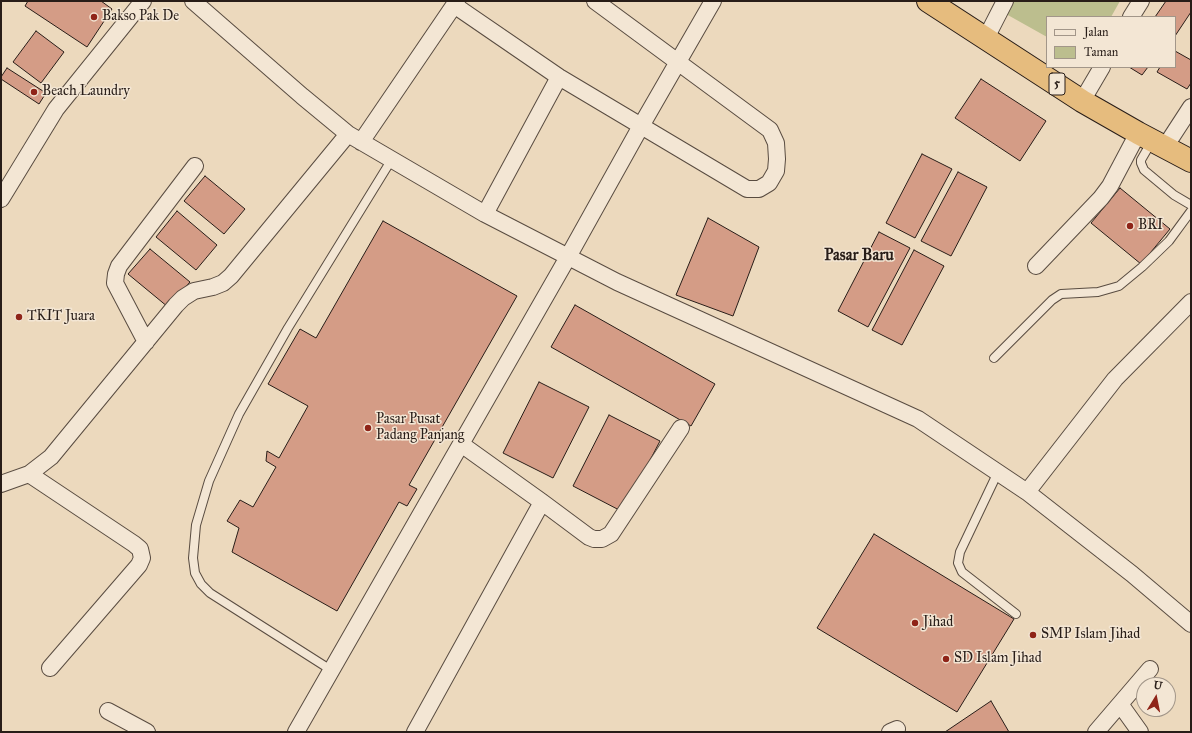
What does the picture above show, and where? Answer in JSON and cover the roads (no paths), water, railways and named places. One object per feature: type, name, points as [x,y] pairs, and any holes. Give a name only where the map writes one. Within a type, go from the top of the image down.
[{"type":"highway","name":"5","points":[[928,1],[1082,100],[1191,161]]},
{"type":"street","points":[[1,199],[56,109],[143,1]]},
{"type":"street","points":[[193,1],[302,96],[355,138],[485,214],[617,282],[918,419],[1027,492],[1132,574],[1191,624]]},
{"type":"street","points":[[1,484],[29,474],[51,457],[183,298],[194,291],[223,283],[231,276],[355,138],[455,3],[559,77],[747,189],[759,189],[769,183],[776,171],[778,159],[776,143],[770,130],[595,1]]},
{"type":"street","points":[[296,732],[713,1]]},
{"type":"street","points":[[986,38],[1005,1]]},
{"type":"street","points":[[1132,16],[1141,1]]},
{"type":"street","points":[[1082,100],[1101,68]]},
{"type":"street","points":[[485,214],[559,77]]},
{"type":"street","points":[[1036,266],[1101,198],[1152,140],[1191,107]]},
{"type":"street","points":[[146,342],[115,283],[116,274],[119,266],[195,166]]},
{"type":"street","points":[[1027,492],[1115,379],[1191,302]]},
{"type":"street","points":[[460,444],[589,537],[594,539],[602,539],[612,534],[682,428]]},
{"type":"street","points":[[29,474],[134,544],[140,549],[142,558],[139,565],[50,668]]},
{"type":"street","points":[[415,732],[542,502]]},
{"type":"street","points":[[1096,732],[1150,669]]},
{"type":"street","points":[[1120,704],[1140,732]]},
{"type":"street","points":[[108,711],[147,732]]},
{"type":"lane","points":[[1152,140],[1140,163],[1144,170],[1174,194],[1191,205]]},
{"type":"lane","points":[[331,670],[210,593],[200,584],[195,572],[192,558],[196,524],[209,481],[240,414],[288,328],[392,159]]},
{"type":"lane","points":[[994,358],[1052,300],[1061,294],[1098,292],[1119,286],[1142,267],[1169,241],[1191,211]]},
{"type":"lane","points":[[998,472],[960,552],[958,563],[962,572],[1016,614]]},
{"type":"place","name":"Bakso Pak De","points":[[94,17]]},
{"type":"place","name":"Beach Laundry","points":[[34,92]]},
{"type":"place","name":"BRI","points":[[1130,226]]},
{"type":"place","name":"TKIT Juara","points":[[19,317]]},
{"type":"place","name":"Pasar Pusat Padang Panjang","points":[[368,428]]},
{"type":"place","name":"Jihad","points":[[915,623]]},
{"type":"place","name":"SMP Islam Jihad","points":[[1033,635]]},
{"type":"place","name":"SD Islam Jihad","points":[[946,659]]},
{"type":"district","name":"Pasar Baru","points":[[859,256]]}]
